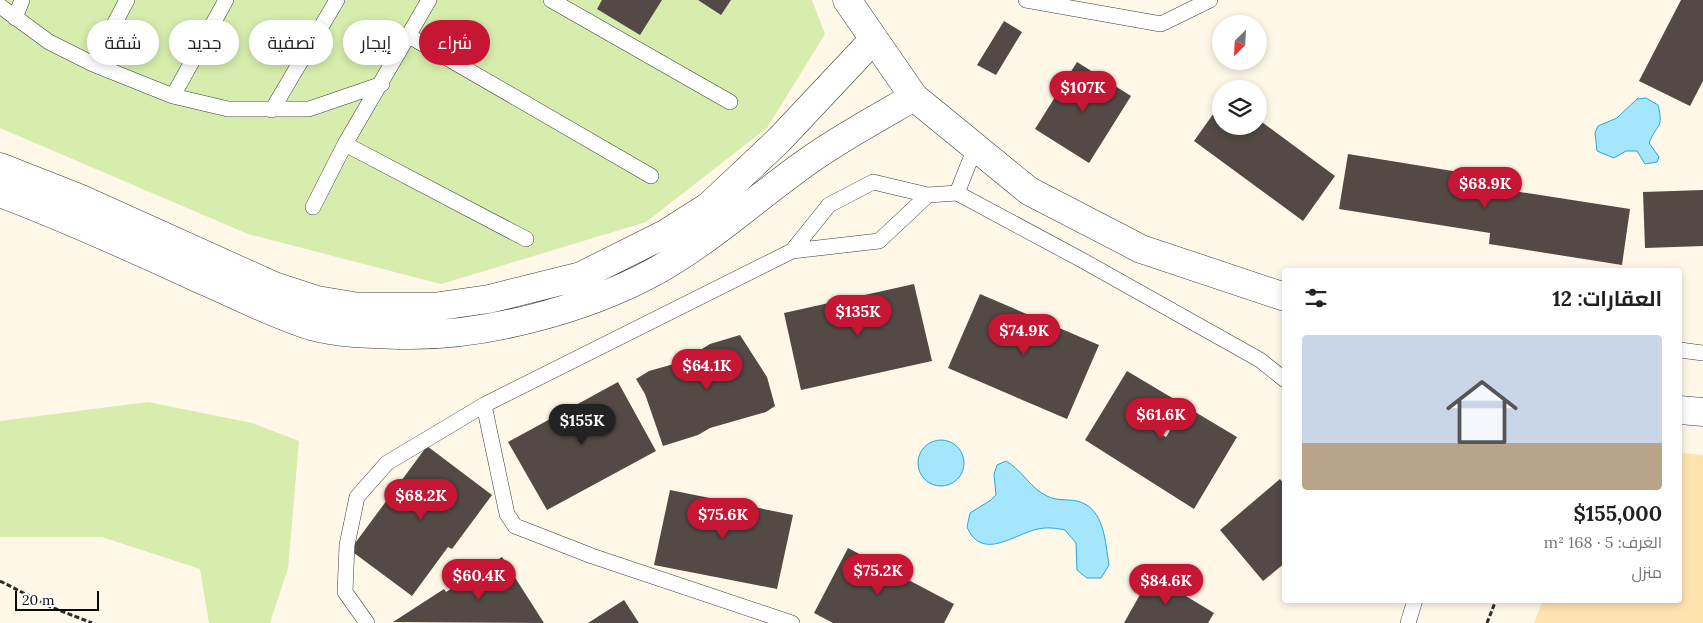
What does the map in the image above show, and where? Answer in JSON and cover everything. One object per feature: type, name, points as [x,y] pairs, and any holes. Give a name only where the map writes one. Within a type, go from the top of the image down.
[{"type":"street","points":[[847,0],[914,97],[1029,191],[1141,249],[1282,296]]},
{"type":"street","points":[[0,167],[79,198],[274,286],[317,300],[359,307],[433,307],[489,299],[581,276],[665,234],[709,206],[779,140],[874,39]]},
{"type":"street","points":[[0,192],[74,222],[261,306],[312,326],[358,333],[429,335],[494,327],[552,312],[604,296],[654,272],[762,198],[814,157],[914,97]]},
{"type":"street","points":[[1682,395],[1703,397]]},
{"type":"street","points":[[1682,410],[1703,412]]},
{"type":"lane","points":[[15,18],[22,0]]},
{"type":"lane","points":[[116,20],[127,0]]},
{"type":"lane","points":[[173,96],[226,0]]},
{"type":"lane","points":[[272,110],[337,0]]},
{"type":"lane","points":[[429,0],[409,36],[651,176]]},
{"type":"lane","points":[[551,0],[730,102]]},
{"type":"lane","points":[[1026,0],[1161,24],[1210,0]]},
{"type":"lane","points":[[0,6],[50,42],[87,61]]},
{"type":"lane","points":[[96,65],[173,96],[228,109],[309,109],[382,84]]},
{"type":"lane","points":[[313,206],[345,144],[393,65]]},
{"type":"lane","points":[[345,144],[526,239]]},
{"type":"lane","points":[[958,193],[975,148]]},
{"type":"lane","points":[[792,251],[829,205],[873,182],[928,195],[958,193],[1080,258],[1260,360],[1282,378]]},
{"type":"lane","points":[[367,623],[345,592],[347,545],[357,497],[387,463],[484,405],[792,251],[879,241],[928,195]]},
{"type":"lane","points":[[1682,350],[1703,353]]},
{"type":"lane","points":[[484,405],[506,514],[516,526],[592,556],[792,623]]},
{"type":"lane","points":[[1408,623],[1414,603]]},
{"type":"path","points":[[0,581],[52,607],[92,623]]},
{"type":"path","points":[[1487,623],[1495,603]]},
{"type":"green space","points":[[0,0],[812,0],[825,34],[767,128],[646,222],[441,284],[248,234],[0,128]]},
{"type":"green space","points":[[148,402],[252,423],[299,441],[288,568],[270,623],[209,623],[200,569],[102,537],[0,537],[0,421]]},
{"type":"sand","points":[[1682,453],[1703,455],[1703,623],[1534,623],[1542,603],[1682,603]]},
{"type":"water","points":[[1646,98],[1658,105],[1660,113],[1659,126],[1649,143],[1659,157],[1657,162],[1645,164],[1637,151],[1626,151],[1614,158],[1597,151],[1595,133],[1598,126],[1617,118],[1637,99]]},
{"type":"water","points":[[941,440],[954,444],[960,450],[964,463],[960,476],[954,482],[941,486],[928,482],[922,476],[918,463],[922,450],[928,444]]},
{"type":"water","points":[[1006,461],[1017,469],[1041,493],[1054,499],[1077,501],[1093,511],[1102,527],[1109,565],[1101,578],[1087,578],[1077,570],[1076,543],[1065,530],[1041,528],[1009,540],[990,544],[981,543],[973,537],[967,527],[970,513],[996,495],[994,474],[997,465]]},
{"type":"building","points":[[602,0],[662,0],[640,35],[597,9]]},
{"type":"building","points":[[698,0],[731,0],[721,15]]},
{"type":"building","points":[[1681,0],[1703,0],[1703,81],[1690,106],[1639,81]]},
{"type":"building","points":[[1004,21],[1022,32],[996,75],[977,65]]},
{"type":"building","points":[[1077,62],[1131,96],[1089,163],[1035,129]]},
{"type":"building","points":[[1212,116],[1212,135],[1267,135],[1267,126],[1335,176],[1303,221],[1194,141]]},
{"type":"building","points":[[1348,154],[1502,179],[1501,189],[1630,209],[1622,265],[1489,244],[1490,233],[1339,209]]},
{"type":"building","points":[[1703,190],[1703,246],[1645,248],[1643,192]]},
{"type":"building","points":[[914,284],[932,361],[801,390],[784,313]]},
{"type":"building","points":[[980,294],[1099,345],[1067,419],[948,368]]},
{"type":"building","points":[[740,335],[767,377],[775,406],[766,412],[710,428],[698,435],[663,446],[645,394],[636,379],[649,371],[681,362],[710,344]]},
{"type":"building","points":[[1127,371],[1174,399],[1155,431],[1166,437],[1185,406],[1237,437],[1194,509],[1085,440]]},
{"type":"building","points":[[618,382],[656,451],[547,510],[508,442]]},
{"type":"building","points":[[427,446],[492,495],[452,549],[448,547],[412,596],[350,550]]},
{"type":"building","points":[[1280,479],[1282,481],[1282,565],[1263,581],[1220,530]]},
{"type":"building","points":[[670,490],[793,515],[777,589],[654,565]]},
{"type":"building","points":[[848,548],[954,604],[944,623],[833,623],[814,613]]},
{"type":"building","points":[[502,557],[544,623],[393,622],[444,589],[446,592]]},
{"type":"building","points":[[1151,575],[1214,613],[1208,623],[1124,623]]},
{"type":"building","points":[[624,600],[639,623],[588,623]]}]
